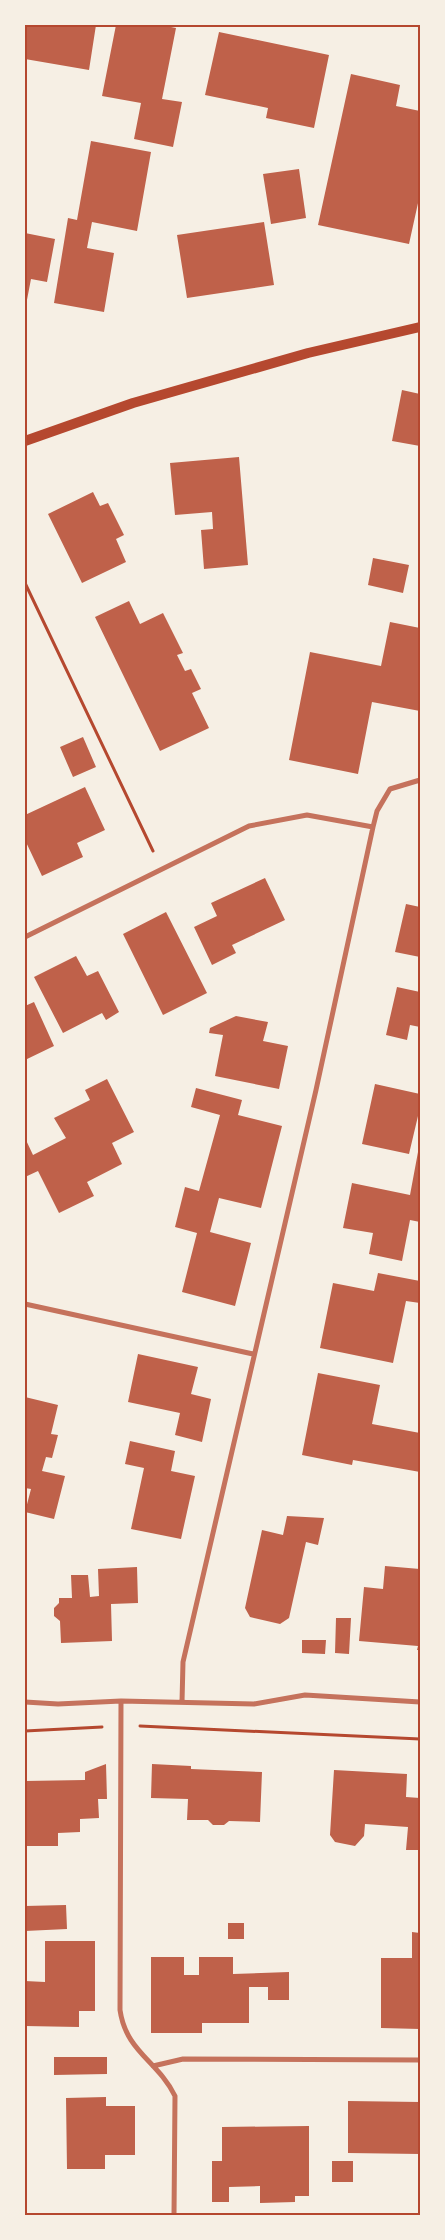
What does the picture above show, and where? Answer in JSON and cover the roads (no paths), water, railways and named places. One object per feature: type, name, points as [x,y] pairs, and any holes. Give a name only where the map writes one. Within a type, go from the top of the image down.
[{"type":"main road","points":[[25,441],[152,398],[308,353],[420,327]]},
{"type":"street","points":[[182,1702],[183,1662],[253,1354],[316,1090],[377,811],[390,789],[420,780]]},
{"type":"street","points":[[25,937],[249,826],[307,815],[373,827]]},
{"type":"street","points":[[25,1304],[253,1354]]},
{"type":"street","points":[[25,1702],[58,1704],[121,1701],[254,1704],[305,1695],[420,1702]]},
{"type":"street","points":[[121,1701],[120,2010],[122,2026],[131,2042],[169,2083],[175,2096],[174,2215]]},
{"type":"street","points":[[153,2066],[183,2059],[420,2060]]}]
